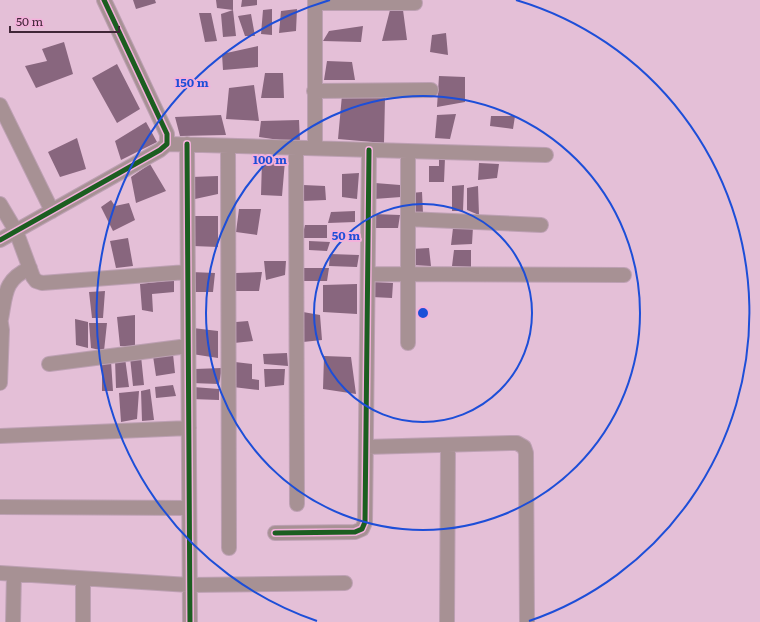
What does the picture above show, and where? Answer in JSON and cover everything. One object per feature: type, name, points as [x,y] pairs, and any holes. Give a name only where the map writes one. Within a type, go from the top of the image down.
[{"type":"street","points":[[104,0],[167,134],[167,144]]},
{"type":"street","points":[[315,148],[315,2],[415,3]]},
{"type":"street","points":[[314,91],[431,90]]},
{"type":"street","points":[[0,105],[52,211]]},
{"type":"street","points":[[0,240],[160,150],[167,144],[546,155]]},
{"type":"street","points":[[187,144],[190,622]]},
{"type":"street","points":[[228,146],[229,548]]},
{"type":"street","points":[[296,148],[297,504]]},
{"type":"street","points":[[276,534],[355,532],[362,529],[365,522],[369,150]]},
{"type":"street","points":[[408,151],[408,344]]},
{"type":"street","points":[[0,204],[16,231],[36,281],[42,283],[188,272]]},
{"type":"street","points":[[408,219],[541,225]]},
{"type":"street","points":[[0,382],[2,330],[0,318],[9,283],[13,276],[30,268]]},
{"type":"street","points":[[368,274],[624,275]]},
{"type":"street","points":[[49,364],[188,346]]},
{"type":"street","points":[[0,436],[188,428]]},
{"type":"street","points":[[366,447],[510,443],[517,443],[524,447],[526,453],[527,622]]},
{"type":"street","points":[[446,622],[448,445]]},
{"type":"street","points":[[0,506],[189,508]]},
{"type":"street","points":[[13,622],[7,573],[189,585],[345,583]]},
{"type":"street","points":[[83,579],[83,622]]},
{"type":"building","points":[[133,0],[155,0],[156,3],[136,9]]},
{"type":"building","points":[[216,0],[233,0],[233,10],[217,8]]},
{"type":"building","points":[[242,0],[257,0],[257,5],[241,7]]},
{"type":"building","points":[[272,9],[272,35],[261,34],[263,10]]},
{"type":"building","points":[[297,9],[296,31],[279,33],[281,11]]},
{"type":"building","points":[[233,10],[236,36],[223,37],[221,14]]},
{"type":"building","points":[[390,10],[403,10],[407,40],[382,41]]},
{"type":"building","points":[[199,13],[211,13],[217,41],[205,42]]},
{"type":"building","points":[[251,14],[255,36],[245,36],[238,16]]},
{"type":"building","points":[[363,26],[361,42],[323,41],[329,31]]},
{"type":"building","points":[[446,33],[448,55],[430,52],[432,35]]},
{"type":"building","points":[[64,42],[73,74],[36,88],[25,66],[47,61],[42,49]]},
{"type":"building","points":[[258,46],[258,67],[223,70],[222,54]]},
{"type":"building","points":[[327,61],[352,62],[355,80],[324,80]]},
{"type":"building","points":[[117,64],[140,109],[117,123],[92,78]]},
{"type":"building","points":[[265,73],[283,73],[284,98],[261,98]]},
{"type":"building","points":[[439,76],[465,77],[465,102],[437,107]]},
{"type":"building","points":[[254,85],[259,121],[226,119],[229,88]]},
{"type":"building","points":[[342,95],[385,98],[384,143],[338,139]]},
{"type":"building","points":[[456,114],[450,139],[435,138],[437,115]]},
{"type":"building","points":[[221,115],[226,135],[180,136],[175,117]]},
{"type":"building","points":[[491,116],[515,116],[513,129],[490,126]]},
{"type":"building","points":[[299,120],[300,143],[259,137],[261,121]]},
{"type":"building","points":[[146,122],[157,142],[121,160],[115,141]]},
{"type":"building","points":[[77,138],[86,169],[60,177],[48,152]]},
{"type":"building","points":[[439,158],[445,158],[444,182],[429,182],[429,166],[439,166]]},
{"type":"building","points":[[262,160],[285,161],[282,196],[261,195]]},
{"type":"building","points":[[479,163],[499,164],[497,178],[478,180]]},
{"type":"building","points":[[150,164],[166,191],[136,203],[131,177]]},
{"type":"building","points":[[359,173],[357,199],[342,197],[342,174]]},
{"type":"building","points":[[218,176],[218,194],[195,199],[192,177]]},
{"type":"building","points":[[375,183],[400,185],[401,197],[374,199]]},
{"type":"building","points":[[303,185],[325,186],[326,200],[302,201]]},
{"type":"building","points":[[464,185],[463,211],[452,211],[452,186]]},
{"type":"building","points":[[478,186],[479,215],[467,210],[467,188]]},
{"type":"building","points":[[422,192],[423,213],[410,213],[411,193]]},
{"type":"building","points":[[111,200],[115,206],[129,203],[135,220],[113,231],[101,207]]},
{"type":"building","points":[[239,209],[261,209],[257,235],[236,232]]},
{"type":"building","points":[[355,211],[355,222],[328,223],[331,212]]},
{"type":"building","points":[[373,214],[400,215],[398,228],[373,228]]},
{"type":"building","points":[[193,216],[218,216],[218,247],[193,246]]},
{"type":"building","points":[[305,225],[327,225],[327,238],[302,238]]},
{"type":"building","points":[[473,227],[472,244],[451,245],[453,228]]},
{"type":"building","points":[[128,238],[133,266],[116,268],[110,241]]},
{"type":"building","points":[[309,241],[330,242],[327,251],[309,250]]},
{"type":"building","points":[[429,248],[431,266],[412,265],[411,249]]},
{"type":"building","points":[[454,250],[471,250],[471,267],[452,266]]},
{"type":"building","points":[[330,254],[359,255],[357,267],[329,266]]},
{"type":"building","points":[[264,261],[286,261],[285,275],[266,280]]},
{"type":"building","points":[[303,268],[329,268],[327,281],[301,281]]},
{"type":"building","points":[[191,272],[215,273],[213,292],[191,292]]},
{"type":"building","points":[[262,272],[259,291],[235,291],[236,273]]},
{"type":"building","points":[[174,280],[174,292],[152,294],[153,312],[142,310],[140,284]]},
{"type":"building","points":[[373,282],[393,283],[392,298],[372,297]]},
{"type":"building","points":[[357,284],[357,314],[323,312],[323,285]]},
{"type":"building","points":[[105,291],[103,318],[92,318],[89,292]]},
{"type":"building","points":[[303,312],[320,315],[322,340],[303,342]]},
{"type":"building","points":[[135,315],[135,347],[120,346],[117,317]]},
{"type":"building","points":[[75,319],[88,322],[88,348],[76,345]]},
{"type":"building","points":[[248,321],[253,341],[234,343],[236,322]]},
{"type":"building","points":[[89,323],[107,323],[104,351],[91,348]]},
{"type":"building","points":[[193,328],[218,331],[218,358],[192,354]]},
{"type":"building","points":[[287,353],[288,366],[264,364],[263,354]]},
{"type":"building","points":[[173,354],[175,373],[156,376],[153,356]]},
{"type":"building","points":[[141,356],[144,385],[133,386],[130,357]]},
{"type":"building","points":[[324,356],[351,357],[356,394],[323,389]]},
{"type":"building","points":[[125,358],[129,387],[116,388],[115,359]]},
{"type":"building","points":[[111,361],[113,391],[102,391],[102,362]]},
{"type":"building","points":[[235,362],[252,364],[252,379],[259,380],[259,390],[233,387]]},
{"type":"building","points":[[222,368],[219,384],[191,383],[195,369]]},
{"type":"building","points":[[264,369],[285,369],[284,385],[265,387]]},
{"type":"building","points":[[173,385],[176,396],[156,398],[155,387]]},
{"type":"building","points":[[193,387],[219,389],[219,400],[191,399]]},
{"type":"building","points":[[150,389],[154,420],[142,421],[141,391]]},
{"type":"building","points":[[139,391],[137,419],[121,422],[119,393]]},
{"type":"cycle path","points":[[0,240],[160,150],[167,144],[167,134],[104,0]]},
{"type":"cycle path","points":[[187,144],[190,622]]},
{"type":"cycle path","points":[[275,533],[355,532],[362,529],[365,522],[369,150]]}]
